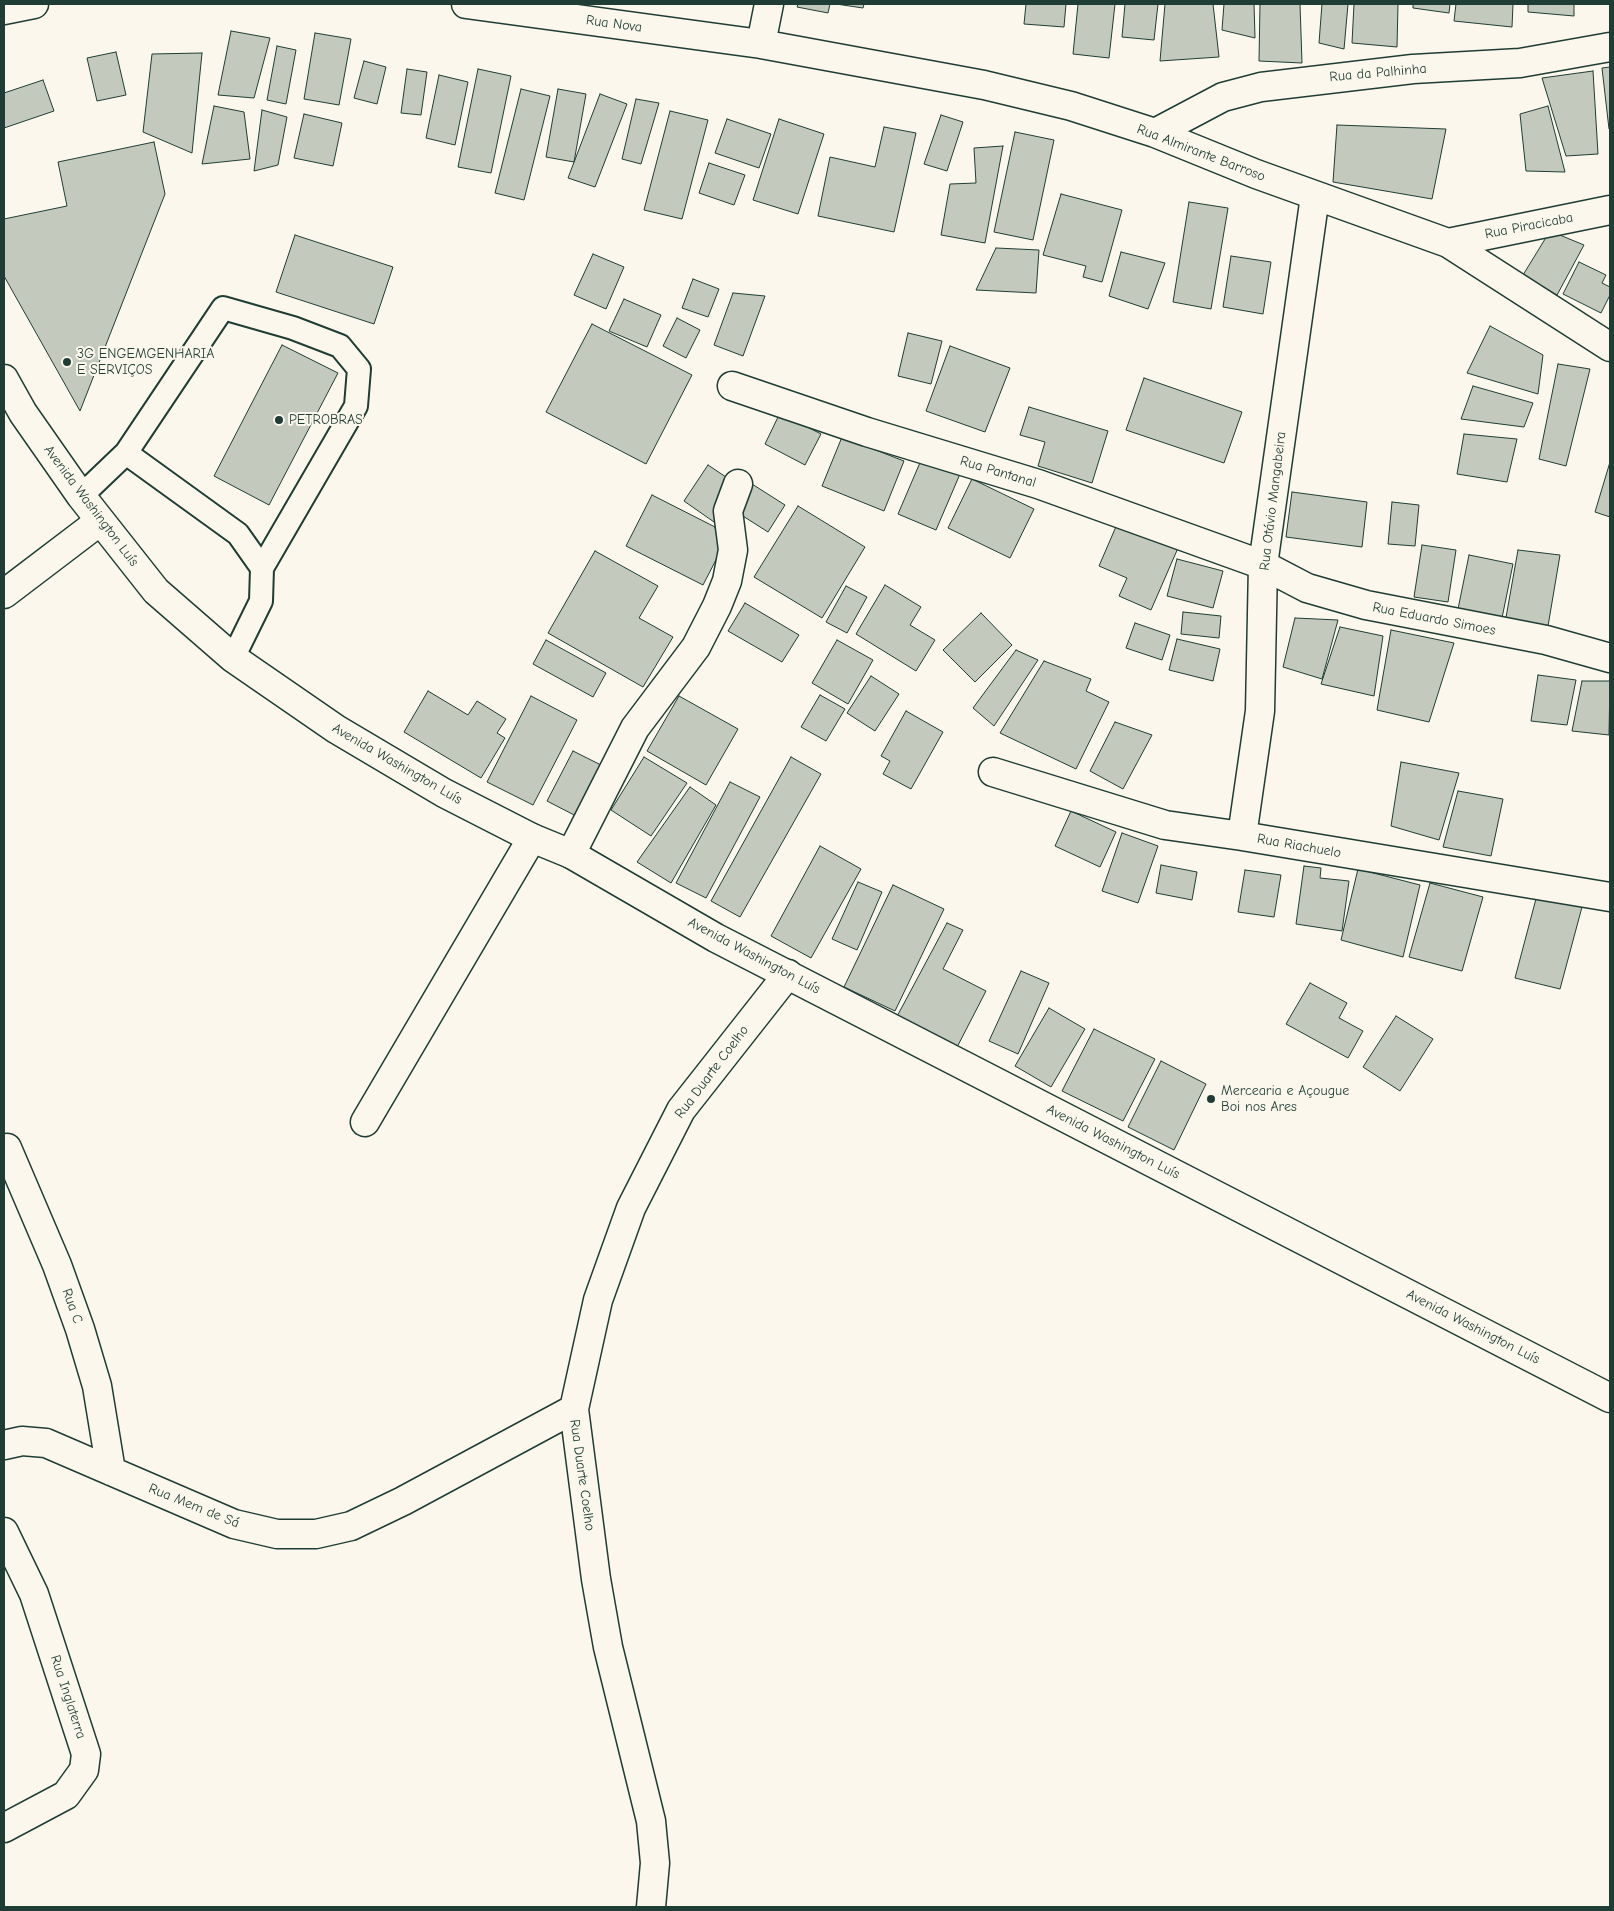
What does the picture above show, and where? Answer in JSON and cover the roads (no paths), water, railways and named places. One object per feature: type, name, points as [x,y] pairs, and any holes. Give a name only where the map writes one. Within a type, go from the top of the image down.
[{"type":"street","points":[[4,10],[34,4]]},
{"type":"street","name":"Rua Nova","points":[[466,4],[761,44]]},
{"type":"street","points":[[761,44],[769,4]]},
{"type":"street","name":"Rua Almirante Barroso","points":[[761,44],[984,85],[1071,106],[1155,133],[1315,196],[1448,242],[1610,347]]},
{"type":"street","name":"Rua da Palhinha","points":[[1155,133],[1223,96],[1261,88],[1413,68],[1520,63],[1610,47]]},
{"type":"street","name":"Rua Otávio Mangabeira","points":[[1242,836],[1260,711],[1263,565],[1315,196]]},
{"type":"street","name":"Rua Piracicaba","points":[[1448,242],[1610,210]]},
{"type":"street","name":"Avenida Washington Luís","points":[[4,379],[23,413],[100,522],[156,592],[233,658],[336,729],[444,793],[532,838],[571,854],[716,938],[1610,1398]]},
{"type":"street","name":"Rua Pantanal","points":[[732,386],[867,432],[1038,484],[1263,565]]},
{"type":"street","points":[[571,854],[636,728],[696,647],[717,606],[727,581],[733,550],[728,511],[738,484]]},
{"type":"street","points":[[4,594],[100,522]]},
{"type":"street","name":"Rua Eduardo Simoes","points":[[1263,565],[1307,588],[1366,605],[1433,620],[1546,640],[1610,658]]},
{"type":"street","name":"Rua Riachuelo","points":[[993,772],[1165,825],[1610,897]]},
{"type":"street","points":[[365,1122],[532,838]]},
{"type":"street","name":"Rua Duarte Coelho","points":[[651,1907],[655,1863],[651,1821],[608,1647],[596,1578],[574,1409],[598,1300],[631,1208],[681,1110],[788,974]]},
{"type":"street","name":"Rua C","points":[[7,1148],[57,1265],[80,1329],[97,1386],[111,1471]]},
{"type":"street","name":"Rua Mem de Sá","points":[[4,1445],[22,1441],[46,1443],[234,1524],[277,1534],[316,1534],[351,1526],[402,1501],[574,1409]]},
{"type":"street","name":"Rua Inglaterra","points":[[4,1532],[34,1594],[86,1754],[84,1770],[66,1795],[4,1828]]},
{"type":"lane","points":[[82,496],[126,453],[223,308],[292,328],[340,346],[359,369],[356,406],[262,568],[261,601],[233,658]]},
{"type":"lane","points":[[126,453],[238,534],[262,568]]},
{"type":"place","name":"3G ENGEMGENHARIA E SERVIÇOS","points":[[67,362]]},
{"type":"place","name":"PETROBRAS","points":[[279,420]]},
{"type":"place","name":"Mercearia e Açougue Boi nos Ares","points":[[1211,1099]]}]
